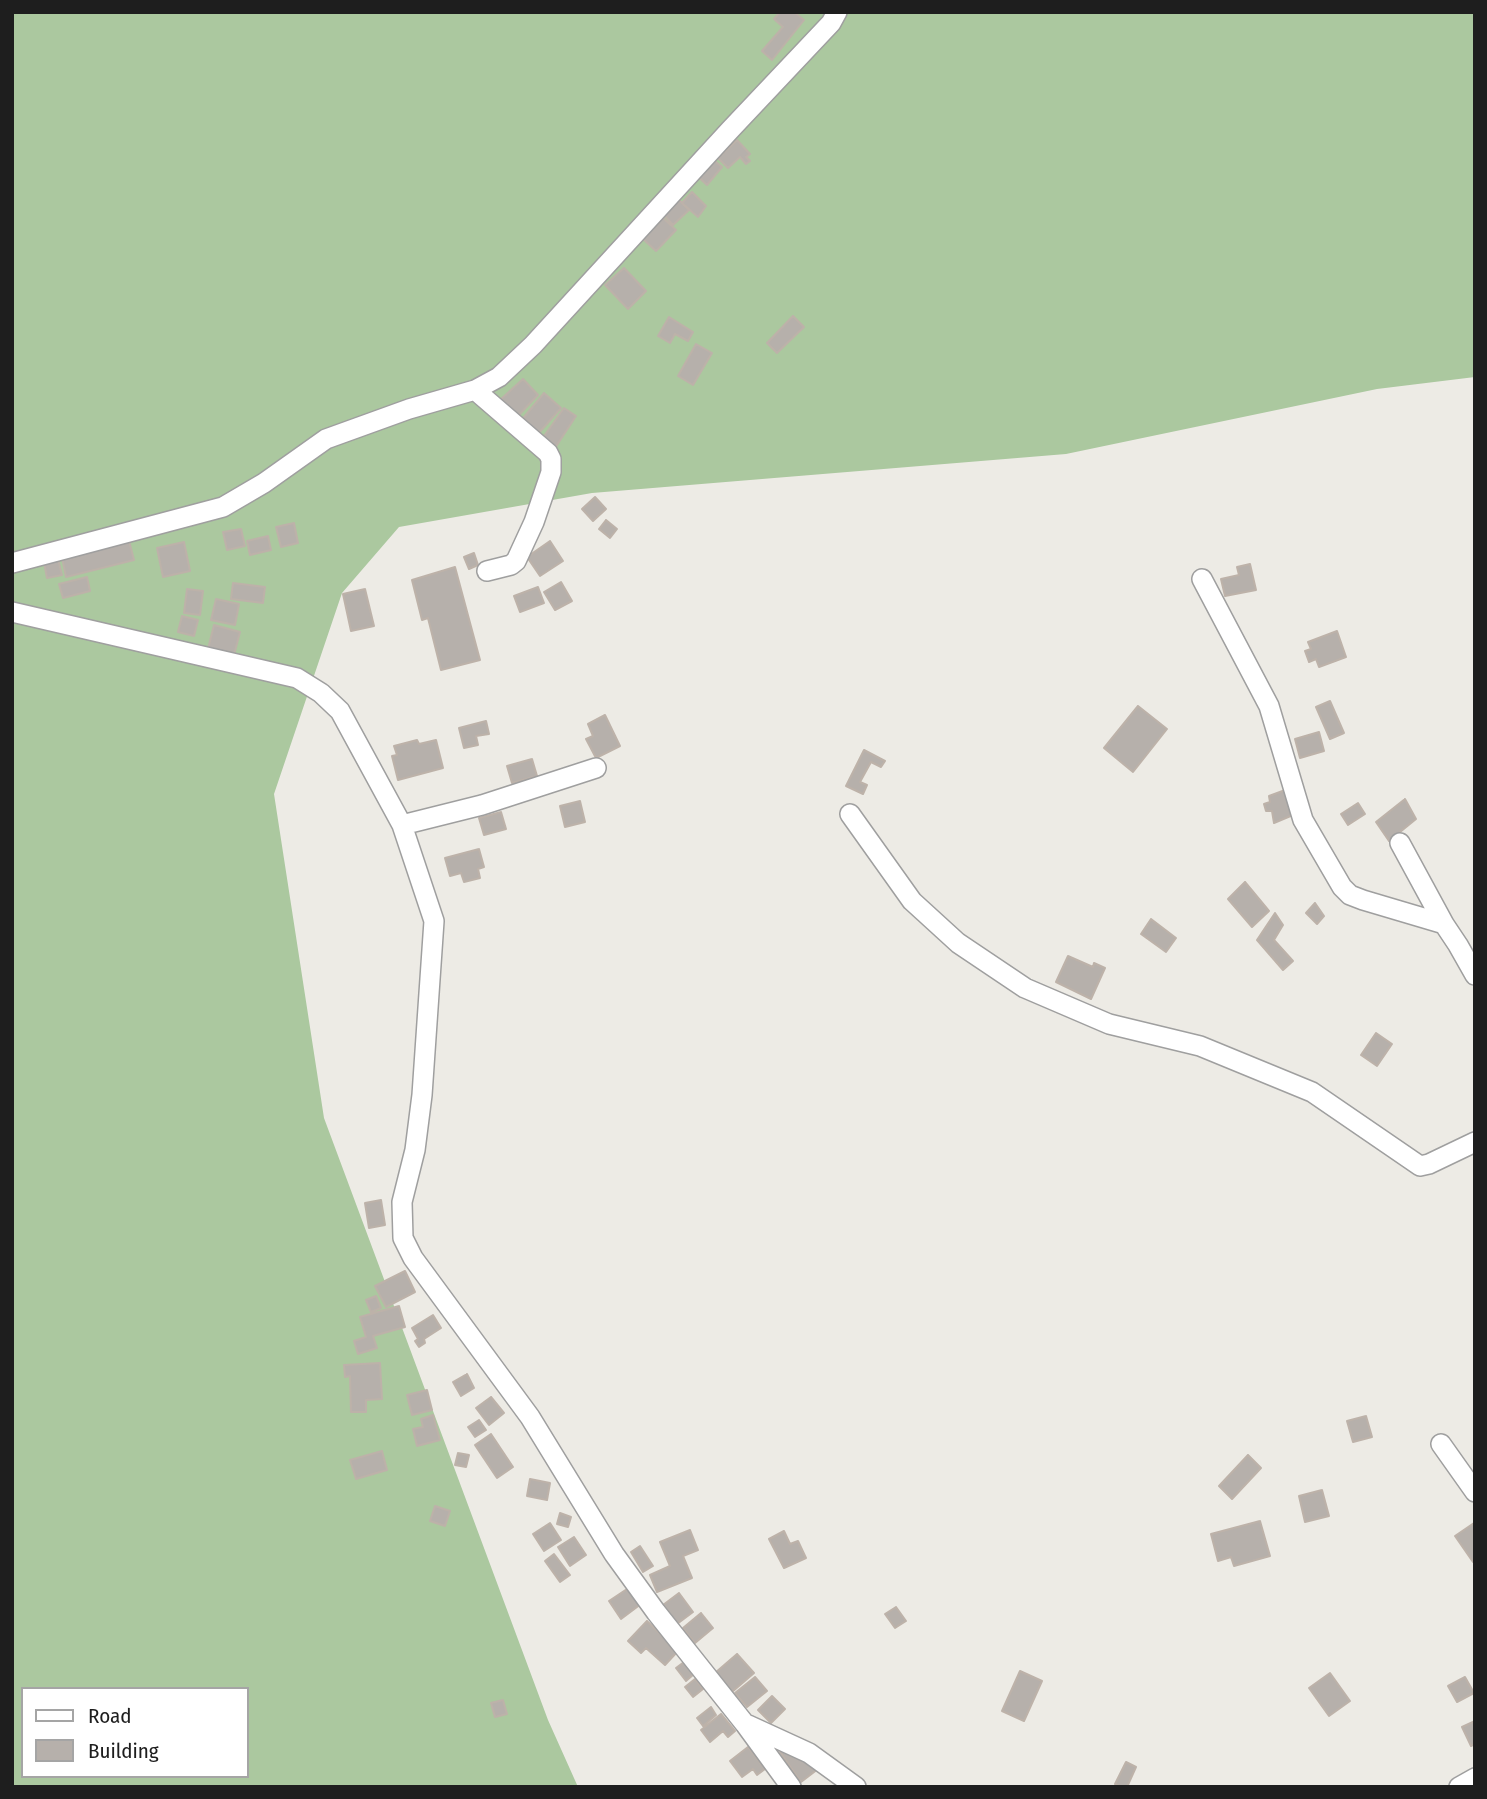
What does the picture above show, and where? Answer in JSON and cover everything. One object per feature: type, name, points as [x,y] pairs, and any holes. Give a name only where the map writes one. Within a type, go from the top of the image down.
[{"type":"street","points":[[12,563],[223,507],[264,483],[326,439],[409,409],[475,390],[499,377],[533,345],[831,23],[837,12]]},
{"type":"street","points":[[475,390],[548,453],[551,460],[551,472],[534,522],[516,561],[511,565],[487,571]]},
{"type":"street","points":[[1202,579],[1269,706],[1303,820],[1342,887],[1350,895],[1363,900],[1444,924]]},
{"type":"street","points":[[12,612],[297,678],[321,693],[340,711],[402,825],[434,922],[422,1095],[415,1150],[401,1202],[402,1238],[413,1258],[530,1418],[614,1554],[656,1612],[746,1724],[791,1787]]},
{"type":"street","points":[[402,825],[482,804],[596,768]]},
{"type":"street","points":[[850,814],[912,901],[958,943],[1025,988],[1109,1024],[1200,1046],[1312,1092],[1420,1166],[1475,1142]]},
{"type":"street","points":[[1400,843],[1475,975]]},
{"type":"street","points":[[1441,1444],[1475,1492]]},
{"type":"street","points":[[746,1724],[809,1753],[856,1787]]},
{"type":"street","points":[[1459,1787],[1475,1778]]},
{"type":"green space","points":[[12,12],[1475,12],[1475,377],[1377,389],[1066,454],[592,493],[399,527],[342,593],[274,794],[324,1118],[548,1720],[578,1787],[12,1787]]},
{"type":"building","points":[[780,12],[794,12],[804,20],[772,60],[762,51],[783,27],[774,19]]},
{"type":"building","points":[[737,140],[750,154],[746,157],[750,161],[746,164],[740,157],[728,168],[718,158]]},
{"type":"building","points":[[710,157],[722,167],[707,185],[695,174]]},
{"type":"building","points":[[692,192],[706,206],[698,217],[682,203]]},
{"type":"building","points":[[679,200],[689,210],[673,225],[664,215]]},
{"type":"building","points":[[662,217],[676,230],[656,251],[642,238]]},
{"type":"building","points":[[624,268],[646,291],[628,309],[605,285]]},
{"type":"building","points":[[793,316],[804,327],[777,353],[767,343]]},
{"type":"building","points":[[669,317],[693,332],[688,341],[675,334],[670,343],[658,336]]},
{"type":"building","points":[[696,344],[712,353],[693,385],[678,376]]},
{"type":"building","points":[[523,379],[538,395],[515,419],[499,401]]},
{"type":"building","points":[[544,393],[561,408],[537,435],[520,422]]},
{"type":"building","points":[[564,408],[576,416],[555,448],[542,439]]},
{"type":"building","points":[[595,497],[606,509],[593,521],[582,509]]},
{"type":"building","points":[[606,520],[617,529],[610,538],[599,529]]},
{"type":"building","points":[[294,523],[298,543],[281,547],[276,527]]},
{"type":"building","points":[[241,529],[245,546],[227,550],[223,532]]},
{"type":"building","points":[[268,536],[271,550],[250,555],[247,541]]},
{"type":"building","points":[[128,537],[134,560],[66,577],[61,553]]},
{"type":"building","points":[[550,541],[563,561],[540,576],[527,557]]},
{"type":"building","points":[[184,542],[190,571],[163,577],[157,548]]},
{"type":"building","points":[[474,553],[478,565],[469,569],[464,557]]},
{"type":"building","points":[[57,555],[62,575],[47,578],[43,557]]},
{"type":"building","points":[[1250,564],[1256,590],[1225,596],[1221,579],[1239,575],[1237,567]]},
{"type":"building","points":[[455,567],[480,660],[441,670],[428,618],[422,620],[412,580]]},
{"type":"building","points":[[87,577],[90,591],[63,598],[59,584]]},
{"type":"building","points":[[561,582],[572,601],[555,610],[544,592]]},
{"type":"building","points":[[233,583],[265,587],[263,603],[231,599]]},
{"type":"building","points":[[538,587],[544,603],[520,612],[514,596]]},
{"type":"building","points":[[187,589],[203,591],[200,615],[184,613]]},
{"type":"building","points":[[365,589],[374,626],[351,631],[343,594]]},
{"type":"building","points":[[216,599],[239,604],[235,625],[211,620]]},
{"type":"building","points":[[182,616],[198,620],[194,636],[178,632]]},
{"type":"building","points":[[214,625],[240,632],[234,655],[208,649]]},
{"type":"building","points":[[1337,631],[1346,657],[1319,667],[1316,659],[1309,662],[1305,651],[1311,649],[1308,642]]},
{"type":"building","points":[[1330,701],[1344,733],[1330,739],[1316,707]]},
{"type":"building","points":[[1138,706],[1167,729],[1133,772],[1104,748]]},
{"type":"building","points":[[605,715],[620,746],[596,758],[586,739],[593,736],[588,724]]},
{"type":"building","points":[[486,721],[489,734],[476,736],[478,745],[464,748],[459,728]]},
{"type":"building","points":[[1319,732],[1324,751],[1300,758],[1295,739]]},
{"type":"building","points":[[417,740],[419,744],[436,740],[443,768],[398,780],[392,756],[397,755],[394,746]]},
{"type":"building","points":[[864,750],[885,761],[881,767],[871,762],[860,782],[867,785],[863,794],[846,786]]},
{"type":"building","points":[[532,759],[537,776],[512,783],[507,766]]},
{"type":"building","points":[[1288,789],[1293,815],[1274,823],[1272,811],[1266,811],[1264,804],[1270,802],[1269,796]]},
{"type":"building","points":[[1405,799],[1416,819],[1389,841],[1376,822]]},
{"type":"building","points":[[580,801],[585,822],[565,827],[560,806]]},
{"type":"building","points":[[1358,803],[1365,814],[1348,825],[1341,814]]},
{"type":"building","points":[[501,812],[506,829],[484,835],[479,818]]},
{"type":"building","points":[[479,849],[484,867],[478,869],[480,878],[464,882],[461,873],[450,876],[445,858]]},
{"type":"building","points":[[1245,882],[1269,911],[1252,927],[1228,899]]},
{"type":"building","points":[[1315,903],[1324,916],[1317,924],[1306,913]]},
{"type":"building","points":[[1275,913],[1283,925],[1274,940],[1293,961],[1283,970],[1257,940]]},
{"type":"building","points":[[1151,919],[1176,938],[1166,952],[1141,934]]},
{"type":"building","points":[[1068,956],[1093,967],[1094,963],[1105,968],[1091,999],[1056,982]]},
{"type":"building","points":[[1376,1033],[1392,1044],[1377,1066],[1361,1055]]},
{"type":"building","points":[[381,1200],[385,1225],[369,1228],[365,1203]]},
{"type":"building","points":[[405,1271],[415,1292],[386,1307],[375,1286]]},
{"type":"building","points":[[376,1296],[381,1308],[371,1312],[366,1300]]},
{"type":"building","points":[[399,1306],[405,1327],[373,1336],[377,1348],[358,1354],[354,1341],[366,1337],[360,1317]]},
{"type":"building","points":[[433,1315],[441,1328],[424,1339],[425,1343],[419,1347],[412,1328]]},
{"type":"building","points":[[380,1363],[382,1399],[366,1400],[366,1412],[351,1412],[350,1376],[345,1377],[344,1365]]},
{"type":"building","points":[[467,1374],[474,1388],[461,1396],[453,1382]]},
{"type":"building","points":[[427,1390],[432,1410],[412,1415],[407,1395]]},
{"type":"building","points":[[491,1397],[504,1413],[489,1425],[476,1408]]},
{"type":"building","points":[[433,1415],[440,1440],[417,1446],[413,1429],[423,1427],[421,1419]]},
{"type":"building","points":[[1366,1416],[1372,1437],[1353,1442],[1347,1421]]},
{"type":"building","points":[[479,1420],[486,1430],[475,1437],[468,1427]]},
{"type":"building","points":[[491,1434],[513,1467],[497,1478],[475,1445]]},
{"type":"building","points":[[382,1451],[387,1470],[356,1479],[350,1460]]},
{"type":"building","points":[[458,1453],[469,1455],[466,1467],[455,1465]]},
{"type":"building","points":[[1248,1455],[1261,1468],[1232,1499],[1219,1486]]},
{"type":"building","points":[[530,1479],[550,1483],[547,1500],[527,1496]]},
{"type":"building","points":[[1322,1490],[1329,1516],[1305,1522],[1299,1496]]},
{"type":"building","points":[[435,1506],[450,1511],[445,1526],[430,1521]]},
{"type":"building","points":[[560,1513],[571,1517],[568,1527],[557,1524]]},
{"type":"building","points":[[1260,1521],[1270,1556],[1234,1566],[1231,1557],[1218,1561],[1211,1534]]},
{"type":"building","points":[[550,1523],[561,1540],[544,1551],[533,1534]]},
{"type":"building","points":[[1474,1523],[1475,1561],[1473,1562],[1455,1536]]},
{"type":"building","points":[[690,1530],[698,1550],[683,1556],[692,1578],[657,1592],[650,1575],[670,1566],[660,1542]]},
{"type":"building","points":[[784,1531],[790,1544],[798,1541],[806,1558],[784,1568],[769,1539]]},
{"type":"building","points":[[574,1537],[586,1555],[570,1566],[558,1547]]},
{"type":"building","points":[[640,1546],[653,1566],[643,1572],[631,1552]]},
{"type":"building","points":[[554,1554],[570,1575],[560,1582],[545,1561]]},
{"type":"building","points":[[630,1587],[641,1604],[621,1619],[609,1601]]},
{"type":"building","points":[[679,1593],[693,1612],[677,1624],[663,1605]]},
{"type":"building","points":[[896,1607],[906,1621],[895,1628],[885,1614]]},
{"type":"building","points":[[701,1613],[713,1628],[695,1643],[683,1628]]},
{"type":"building","points":[[647,1621],[678,1651],[665,1665],[646,1648],[641,1653],[628,1641]]},
{"type":"building","points":[[737,1654],[754,1673],[732,1692],[715,1673]]},
{"type":"building","points":[[684,1662],[694,1674],[686,1681],[676,1668]]},
{"type":"building","points":[[1020,1671],[1042,1681],[1024,1721],[1002,1711]]},
{"type":"building","points":[[1330,1673],[1350,1701],[1329,1716],[1309,1688]]},
{"type":"building","points":[[755,1677],[767,1691],[747,1707],[735,1693]]},
{"type":"building","points":[[1465,1677],[1474,1693],[1457,1702],[1448,1686]]},
{"type":"building","points":[[695,1679],[703,1689],[693,1697],[685,1687]]},
{"type":"building","points":[[772,1696],[785,1709],[771,1723],[758,1710]]},
{"type":"building","points":[[503,1700],[507,1714],[495,1717],[491,1703]]},
{"type":"building","points":[[711,1707],[716,1715],[703,1726],[697,1718]]},
{"type":"building","points":[[721,1714],[735,1731],[728,1737],[723,1731],[710,1742],[701,1730]]},
{"type":"building","points":[[1475,1721],[1475,1744],[1471,1746],[1462,1727]]},
{"type":"building","points":[[748,1747],[765,1769],[757,1775],[753,1769],[742,1777],[730,1761]]},
{"type":"building","points":[[786,1747],[818,1769],[801,1782],[780,1752]]},
{"type":"building","points":[[1126,1762],[1136,1767],[1127,1787],[1121,1787],[1115,1784]]}]
